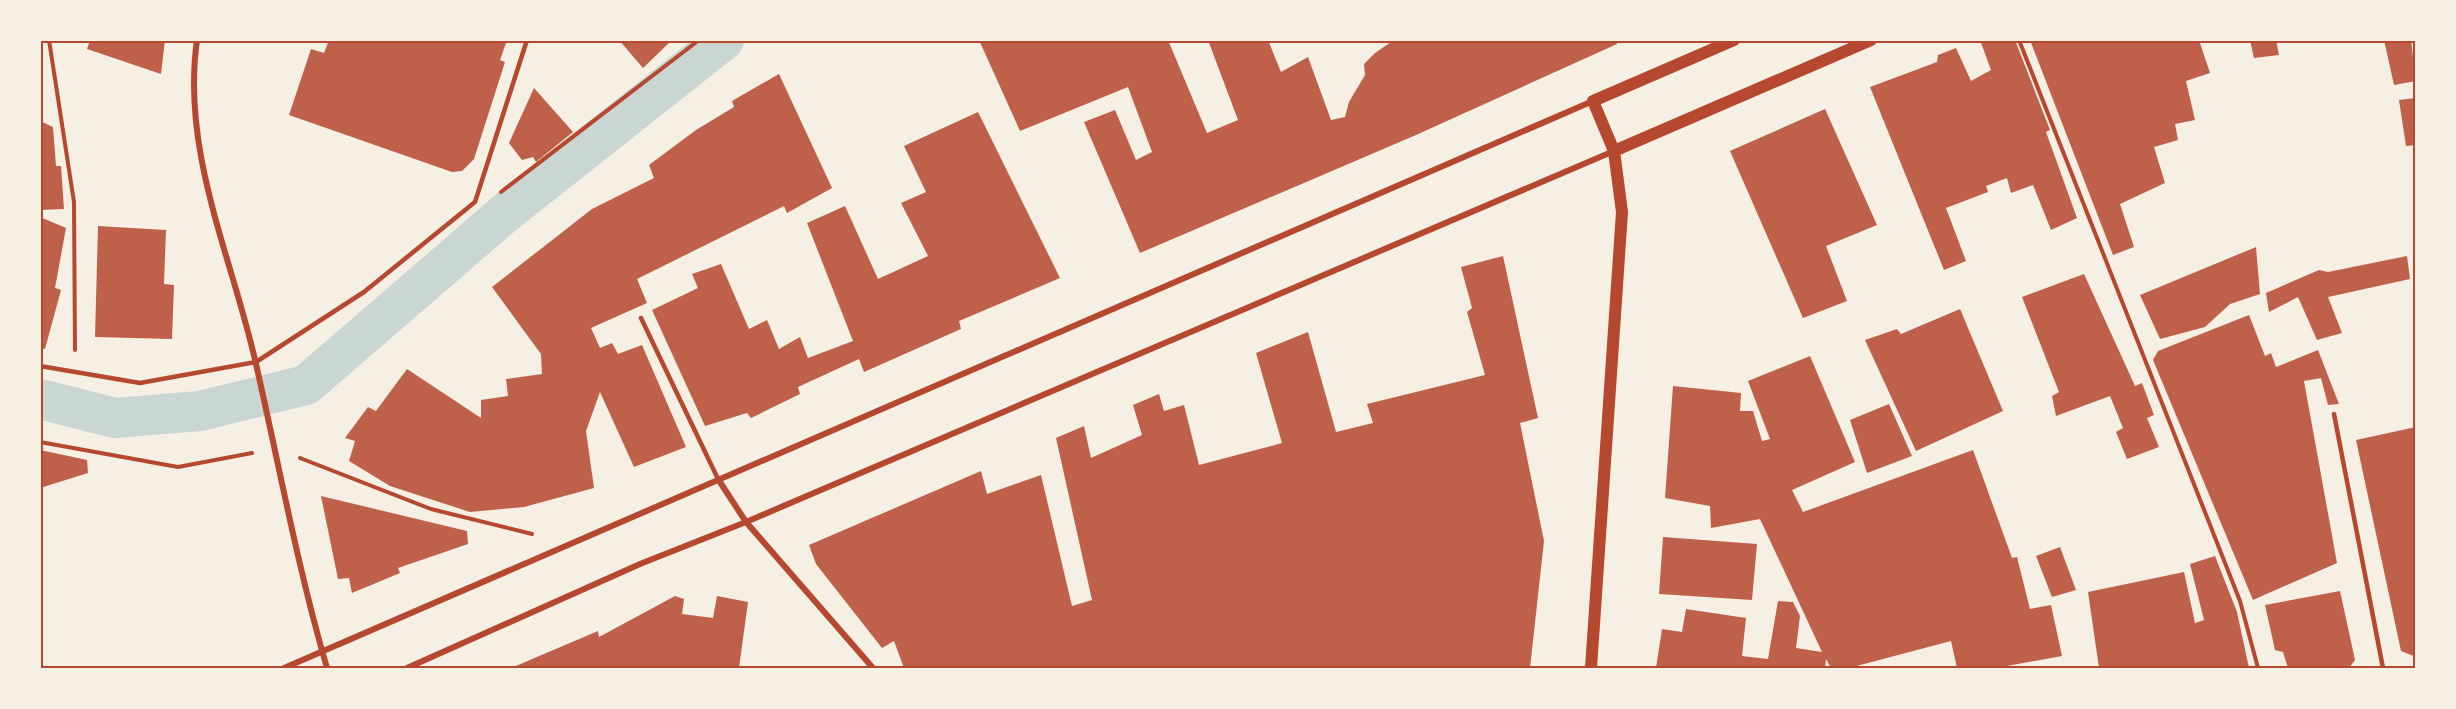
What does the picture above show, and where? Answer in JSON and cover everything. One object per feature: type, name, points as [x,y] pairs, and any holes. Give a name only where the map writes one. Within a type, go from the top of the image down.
[{"type":"main road","points":[[1591,669],[1622,212],[1614,151],[1593,101],[1734,40]]},
{"type":"main road","points":[[1614,151],[1871,40]]},
{"type":"street","points":[[197,40],[194,66],[196,128],[216,223],[256,364],[327,669]]},
{"type":"street","points":[[284,669],[1593,101]]},
{"type":"street","points":[[407,669],[640,564],[746,522],[1614,151]]},
{"type":"street","points":[[718,479],[746,522],[873,669]]},
{"type":"lane","points":[[40,366],[140,383],[256,364],[364,292],[475,202],[527,40]]},
{"type":"lane","points":[[641,318],[718,479]]},
{"type":"lane","points":[[2334,414],[2383,669]]},
{"type":"path","points":[[49,40],[74,202],[75,372]]},
{"type":"path","points":[[475,202],[507,189],[699,40]]},
{"type":"path","points":[[2019,40],[2240,601],[2258,669]]},
{"type":"path","points":[[40,442],[178,466],[275,447],[431,509],[572,544]]},
{"type":"building","points":[[90,40],[165,40],[161,74],[87,49]]},
{"type":"building","points":[[329,40],[507,40],[500,60],[505,62],[474,159],[462,171],[452,172],[289,115],[311,49],[324,53]]},
{"type":"building","points":[[619,40],[672,40],[643,68]]},
{"type":"building","points":[[979,40],[1168,40],[1207,133],[1238,120],[1208,40],[1268,40],[1281,72],[1308,57],[1331,120],[1345,117],[1349,102],[1365,75],[1364,64],[1394,40],[1617,40],[1617,44],[1416,135],[1140,253],[1084,122],[1115,110],[1136,160],[1152,152],[1128,87],[1020,131]]},
{"type":"building","points":[[1980,40],[2015,40],[2050,130],[2046,132],[2077,218],[2051,230],[2033,185],[2011,193],[2007,178],[1986,186],[1988,192],[1946,208],[1966,261],[1944,270],[1870,87],[1937,62],[1938,55],[1956,48],[1971,81],[1991,70]]},
{"type":"building","points":[[2030,40],[2199,40],[2210,73],[2186,81],[2195,120],[2175,124],[2178,140],[2154,147],[2165,183],[2120,204],[2134,247],[2113,255]]},
{"type":"building","points":[[2250,40],[2276,40],[2279,55],[2254,58]]},
{"type":"building","points":[[2384,40],[2411,40],[2416,81],[2394,85]]},
{"type":"building","points":[[779,74],[832,188],[787,213],[784,206],[637,279],[647,303],[591,328],[600,348],[612,343],[618,354],[642,345],[686,447],[634,467],[600,392],[586,431],[594,488],[524,507],[470,512],[390,486],[349,461],[355,441],[345,438],[368,407],[376,411],[407,369],[481,418],[481,400],[508,396],[506,379],[542,374],[541,354],[492,287],[592,209],[654,178],[649,165],[696,130],[734,107],[732,101]]},
{"type":"building","points":[[534,88],[573,132],[536,162],[533,157],[522,160],[509,143]]},
{"type":"building","points":[[2416,98],[2416,145],[2406,146],[2399,100]]},
{"type":"building","points":[[1825,109],[1877,225],[1826,246],[1847,301],[1803,318],[1730,151]]},
{"type":"building","points":[[978,112],[1060,278],[959,321],[961,329],[864,372],[859,359],[798,387],[800,394],[751,418],[747,413],[705,426],[652,310],[698,288],[692,274],[721,264],[749,329],[767,320],[779,349],[800,337],[808,358],[853,341],[807,223],[845,206],[878,279],[928,256],[901,203],[926,192],[904,146]]},
{"type":"building","points":[[40,121],[53,127],[56,166],[61,166],[64,209],[40,210]]},
{"type":"building","points":[[40,217],[66,228],[55,288],[61,290],[45,349],[40,348]]},
{"type":"building","points":[[98,226],[166,230],[164,284],[174,285],[172,339],[95,337]]},
{"type":"building","points":[[2256,247],[2260,294],[2230,304],[2205,327],[2160,339],[2140,295]]},
{"type":"building","points":[[1503,256],[1538,418],[1520,423],[1544,541],[1530,668],[904,668],[894,641],[882,648],[816,564],[809,545],[981,471],[987,494],[1041,475],[1072,606],[1092,600],[1056,438],[1084,426],[1091,458],[1142,435],[1133,405],[1159,394],[1164,411],[1184,405],[1199,465],[1282,443],[1256,353],[1308,332],[1336,432],[1373,423],[1367,404],[1485,375],[1467,312],[1472,308],[1461,267]]},
{"type":"building","points":[[2407,256],[2410,279],[2328,297],[2342,333],[2317,340],[2298,297],[2269,312],[2266,293],[2319,270],[2328,272]]},
{"type":"building","points":[[2084,274],[2135,386],[2142,383],[2154,415],[2147,418],[2159,447],[2127,459],[2116,432],[2123,428],[2110,396],[2056,416],[2052,396],[2059,392],[2022,297]]},
{"type":"building","points":[[1960,309],[2003,411],[1916,451],[1865,340],[1897,329],[1901,334]]},
{"type":"building","points":[[2249,315],[2265,356],[2271,353],[2276,367],[2318,350],[2339,404],[2328,405],[2321,378],[2304,381],[2337,563],[2253,600],[2153,360],[2158,351]]},
{"type":"building","points":[[1810,356],[1855,462],[1792,490],[1803,512],[1973,450],[2012,558],[2017,557],[2030,609],[2051,605],[2062,656],[2007,666],[2007,668],[1957,668],[1951,641],[1849,668],[1831,668],[1826,659],[1825,668],[1656,668],[1662,629],[1682,632],[1686,609],[1746,618],[1742,656],[1768,659],[1778,601],[1793,602],[1800,616],[1796,648],[1822,652],[1760,519],[1711,528],[1710,506],[1665,498],[1673,386],[1741,393],[1740,411],[1753,411],[1762,441],[1770,439],[1748,381]]},
{"type":"building","points":[[1889,404],[1912,456],[1867,473],[1850,420]]},
{"type":"building","points":[[2416,427],[2416,657],[2401,651],[2356,440]]},
{"type":"building","points":[[40,450],[87,460],[88,473],[40,488]]},
{"type":"building","points":[[321,496],[467,531],[468,544],[398,568],[400,573],[352,593],[349,578],[338,579]]},
{"type":"building","points":[[1663,537],[1757,544],[1752,600],[1659,594]]},
{"type":"building","points":[[2060,547],[2076,590],[2052,597],[2036,556]]},
{"type":"building","points":[[2215,556],[2237,612],[2249,668],[2099,668],[2088,592],[2184,572],[2195,623],[2204,620],[2190,564]]},
{"type":"building","points":[[2340,591],[2355,660],[2349,668],[2288,668],[2283,652],[2275,650],[2265,605]]},
{"type":"building","points":[[675,596],[684,599],[682,614],[713,618],[717,596],[748,602],[739,668],[511,668],[598,631],[599,637]]},
{"type":"waterway","points":[[40,399],[115,418],[200,411],[306,385],[504,214],[724,40]]}]
